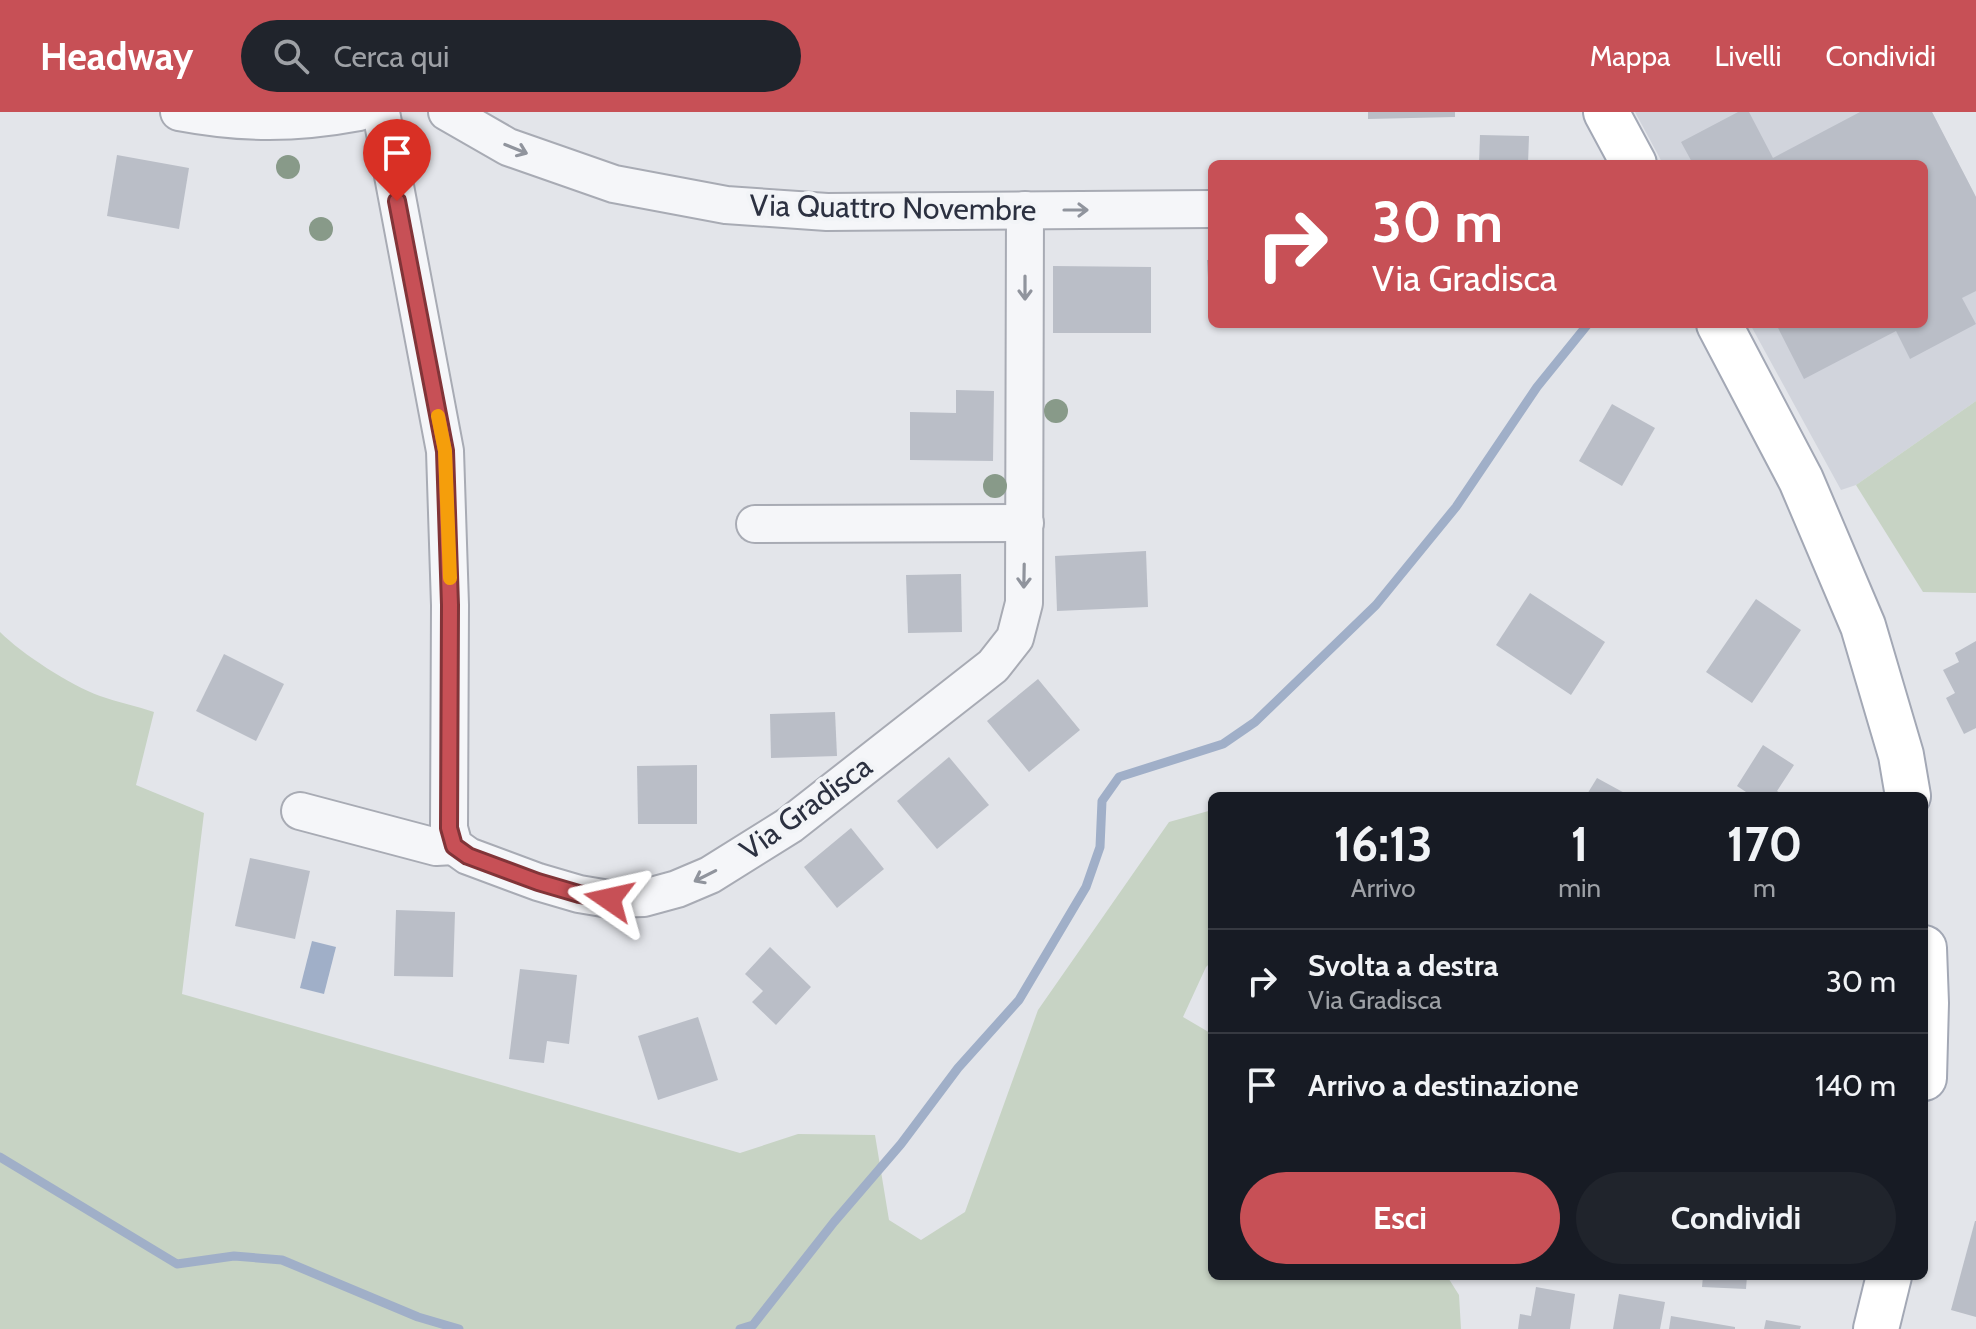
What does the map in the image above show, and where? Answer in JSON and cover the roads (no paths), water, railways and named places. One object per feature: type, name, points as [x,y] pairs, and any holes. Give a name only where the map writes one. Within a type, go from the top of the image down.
[{"type":"main road","points":[[1606,112],[1632,160]]},
{"type":"main road","points":[[1721,328],[1801,480],[1863,626],[1901,755],[1907,792]]},
{"type":"main road","points":[[1876,1329],[1888,1280]]},
{"type":"street","points":[[179,112],[275,123],[359,112]]},
{"type":"street","points":[[381,112],[445,451],[450,605],[449,828],[454,846]]},
{"type":"street","name":"Via Quattro Novembre","points":[[447,112],[508,147],[614,184],[726,205],[827,212],[1208,209]]},
{"type":"street","name":"Via Gradisca","points":[[300,811],[436,847],[454,846],[468,856],[579,894],[609,899],[644,898],[710,875],[790,825],[993,666],[1015,638],[1024,603],[1025,210]]},
{"type":"street","points":[[755,524],[1025,523]]},
{"type":"water","points":[[312,941],[336,947],[324,994],[300,988]]},
{"type":"waterway","points":[[740,1329],[753,1325],[834,1222],[901,1144],[958,1068],[1019,1000],[1086,887],[1100,847],[1102,801],[1119,777],[1223,744],[1255,722],[1376,605],[1456,507],[1537,387],[1585,328]]},
{"type":"waterway","points":[[0,1157],[177,1264],[234,1256],[282,1260],[418,1317],[459,1329]]}]
